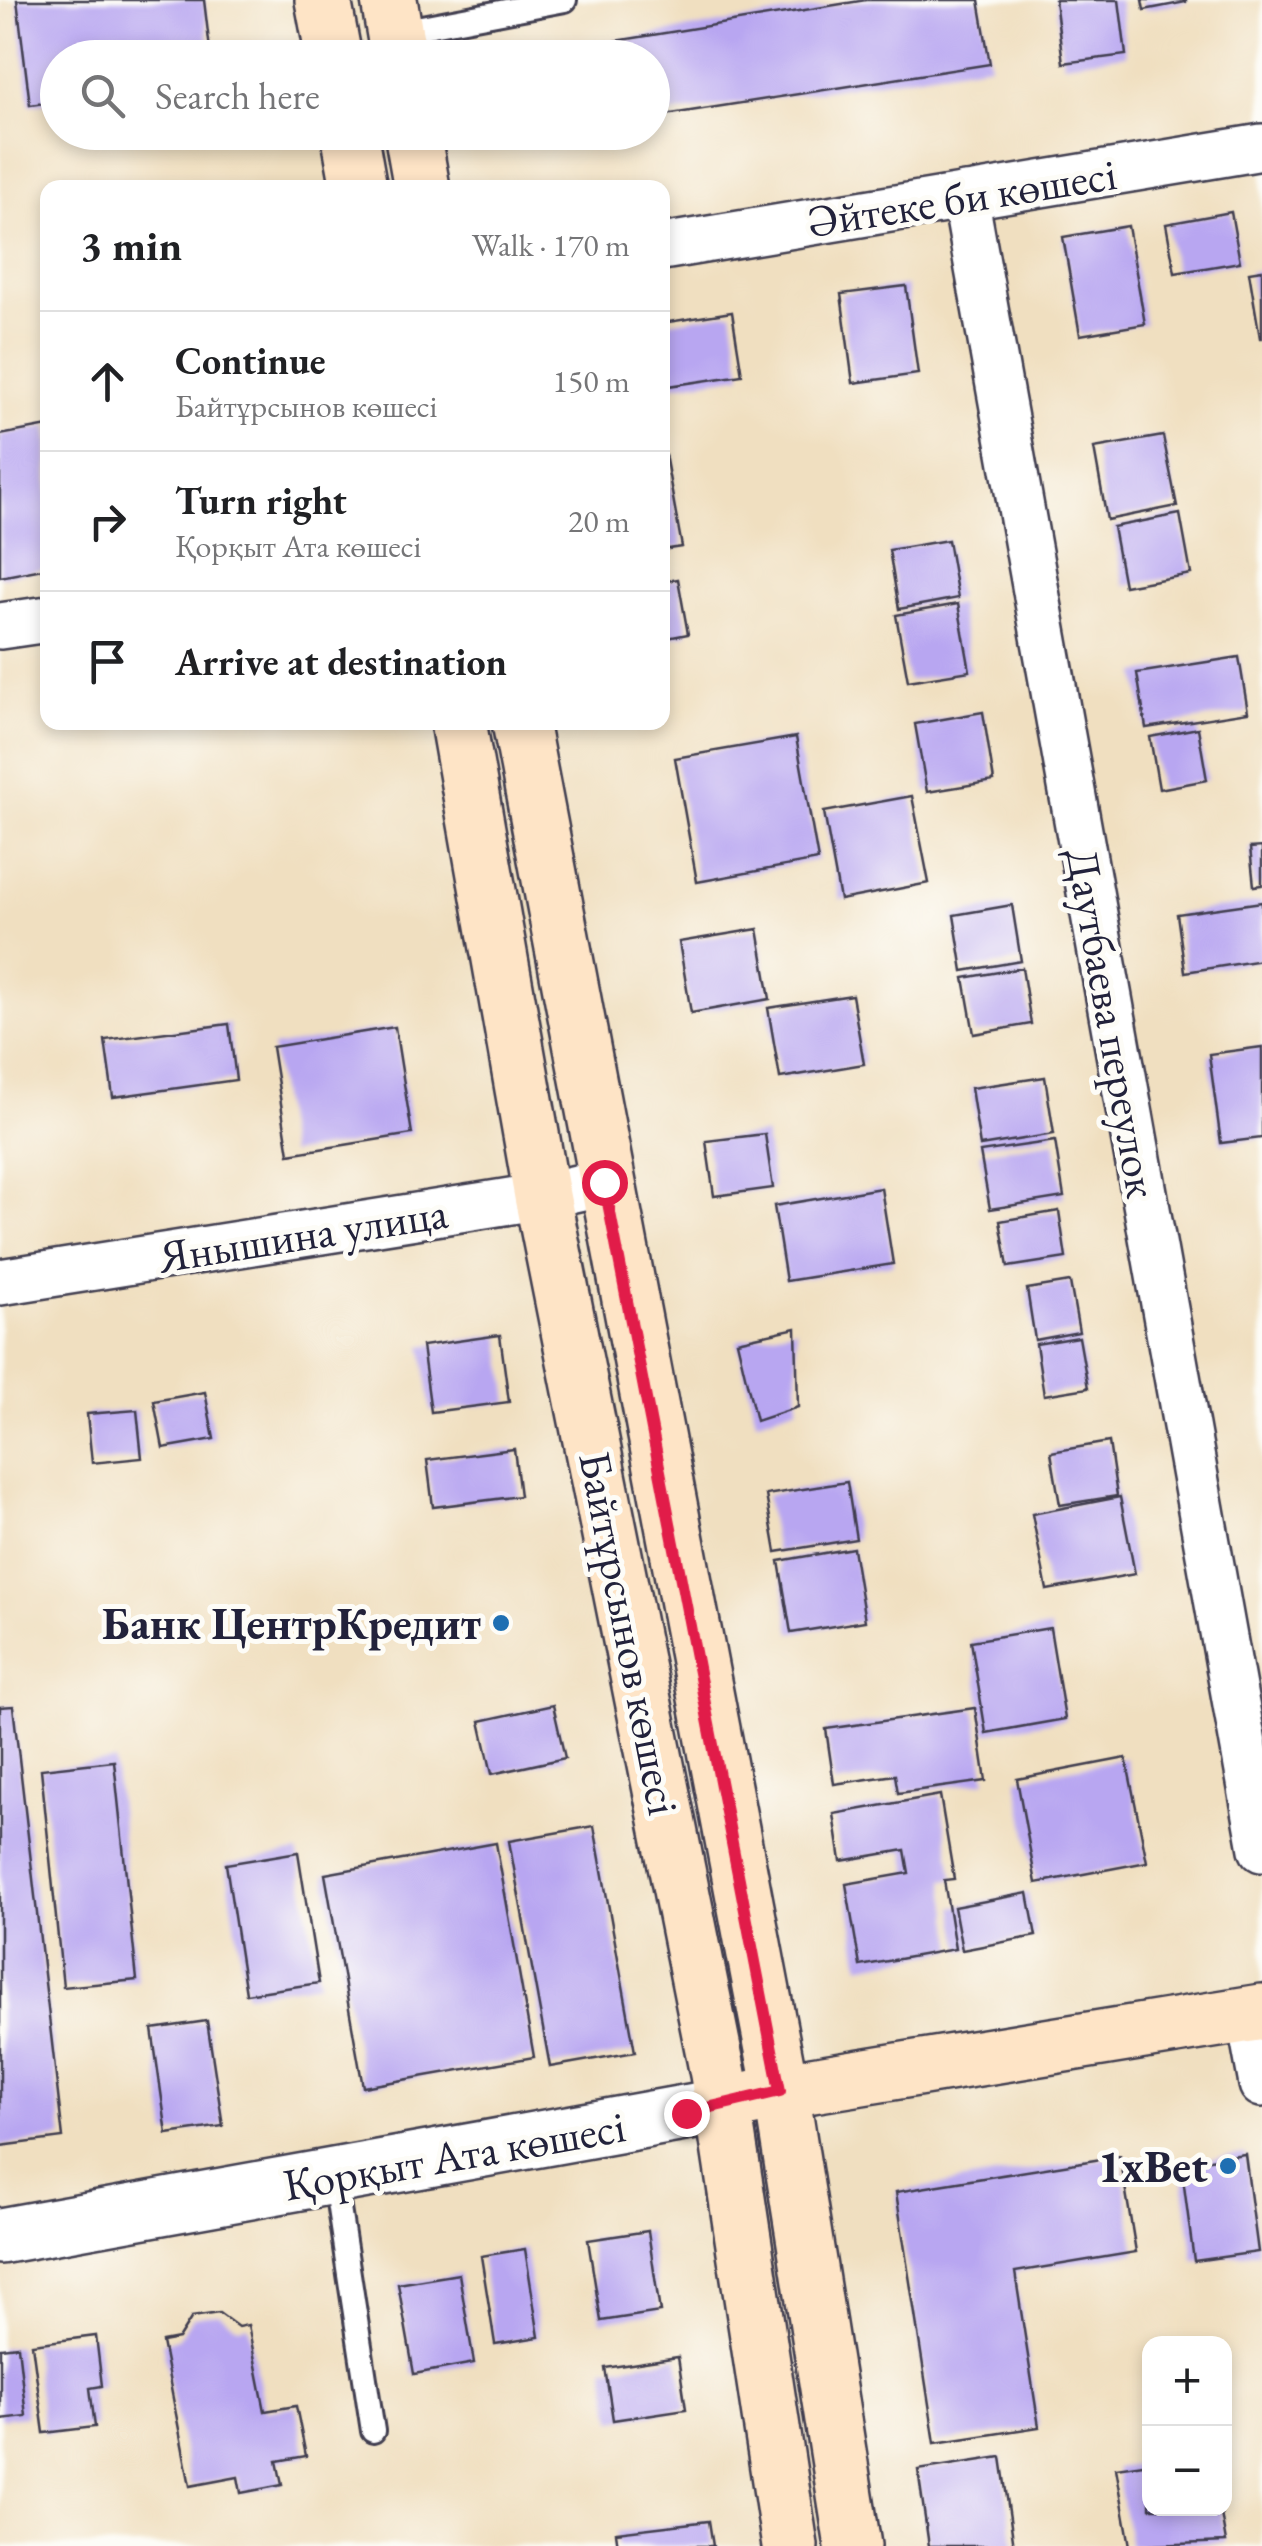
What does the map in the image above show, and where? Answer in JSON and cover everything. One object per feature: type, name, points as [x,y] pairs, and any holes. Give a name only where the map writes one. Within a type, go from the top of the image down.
[{"type":"main road","points":[[323,0],[331,40]]},
{"type":"main road","points":[[352,150],[357,180]]},
{"type":"main road","points":[[415,150],[421,180]]},
{"type":"main road","name":"Байтұрсынов көшесі","points":[[459,730],[542,1196],[723,2106],[790,2546]]},
{"type":"main road","name":"Байтұрсынов көшесі","points":[[521,730],[604,1182],[780,2091],[854,2546]]},
{"type":"main road","name":"Қорқыт Ата көшесі","points":[[723,2106],[780,2091],[1255,2013]]},
{"type":"street","name":"Әйтеке би көшесі","points":[[670,246],[1262,147]]},
{"type":"street","name":"Даутбаева переулок","points":[[964,196],[1262,1849]]},
{"type":"street","points":[[0,626],[40,620]]},
{"type":"street","name":"Янышина улица","points":[[0,1282],[542,1196],[604,1182]]},
{"type":"street","points":[[1255,2013],[1262,2084]]},
{"type":"street","name":"Қорқыт Ата көшесі","points":[[0,2236],[723,2106]]},
{"type":"lane","points":[[394,30],[566,0]]},
{"type":"lane","points":[[334,2176],[374,2431]]},
{"type":"building","points":[[17,0],[204,0],[209,40],[40,40],[40,104],[30,105]]},
{"type":"building","points":[[866,0],[979,0],[990,64],[670,114],[670,40],[622,40]]},
{"type":"building","points":[[1055,0],[1119,0],[1126,55],[1063,63]]},
{"type":"building","points":[[1142,0],[1186,0],[1186,2],[1144,10]]},
{"type":"building","points":[[1231,212],[1240,262],[1175,273],[1166,224]]},
{"type":"building","points":[[1128,226],[1145,324],[1080,335],[1063,237]]},
{"type":"building","points":[[1262,270],[1262,338],[1260,338],[1249,272]]},
{"type":"building","points":[[906,286],[918,374],[853,383],[841,294]]},
{"type":"building","points":[[732,312],[742,375],[670,386],[670,322]]},
{"type":"building","points":[[40,428],[40,570],[0,577],[0,435]]},
{"type":"building","points":[[1163,436],[1177,506],[1107,520],[1094,448]]},
{"type":"building","points":[[670,482],[682,547],[670,549]]},
{"type":"building","points":[[1180,514],[1191,574],[1124,586],[1113,527]]},
{"type":"building","points":[[948,540],[958,598],[899,609],[889,550]]},
{"type":"building","points":[[678,579],[688,634],[670,637],[670,580]]},
{"type":"building","points":[[958,604],[970,671],[908,681],[896,615]]},
{"type":"building","points":[[1239,657],[1248,712],[1146,728],[1137,673]]},
{"type":"building","points":[[983,712],[994,781],[927,792],[915,724]]},
{"type":"building","points":[[1198,728],[1207,780],[1159,789],[1150,737]]},
{"type":"building","points":[[796,737],[818,860],[697,882],[675,758]]},
{"type":"building","points":[[912,796],[929,883],[840,900],[824,812]]},
{"type":"building","points":[[1262,847],[1262,885],[1254,886],[1250,848]]},
{"type":"building","points":[[1262,902],[1262,960],[1185,972],[1177,914]]},
{"type":"building","points":[[1012,905],[1021,961],[963,971],[954,915]]},
{"type":"building","points":[[758,929],[770,999],[691,1013],[679,942]]},
{"type":"building","points":[[1022,968],[1031,1024],[974,1034],[964,978]]},
{"type":"building","points":[[852,995],[864,1064],[780,1078],[768,1008]]},
{"type":"building","points":[[229,1024],[236,1080],[113,1097],[105,1040]]},
{"type":"building","points":[[395,1027],[412,1134],[289,1154],[272,1047]]},
{"type":"building","points":[[1262,1047],[1262,1138],[1221,1143],[1209,1054]]},
{"type":"building","points":[[1045,1077],[1054,1134],[980,1146],[971,1088]]},
{"type":"building","points":[[765,1134],[773,1188],[714,1196],[706,1141]]},
{"type":"building","points":[[1055,1141],[1064,1197],[990,1209],[980,1152]]},
{"type":"building","points":[[881,1188],[893,1264],[786,1281],[774,1206]]},
{"type":"building","points":[[1059,1211],[1066,1258],[1008,1267],[1000,1221]]},
{"type":"building","points":[[1070,1282],[1079,1332],[1035,1340],[1027,1289]]},
{"type":"building","points":[[796,1328],[798,1407],[756,1421],[737,1341]]},
{"type":"building","points":[[500,1335],[509,1402],[431,1412],[422,1346]]},
{"type":"building","points":[[1079,1337],[1088,1388],[1044,1395],[1036,1344]]},
{"type":"building","points":[[205,1392],[214,1439],[163,1448],[154,1401]]},
{"type":"building","points":[[137,1410],[142,1458],[92,1463],[87,1414]]},
{"type":"building","points":[[1109,1442],[1117,1496],[1060,1505],[1051,1452]]},
{"type":"building","points":[[514,1449],[520,1496],[433,1507],[427,1460]]},
{"type":"building","points":[[847,1482],[856,1539],[776,1552],[766,1495]]},
{"type":"building","points":[[1120,1497],[1135,1574],[1047,1590],[1032,1514]]},
{"type":"building","points":[[853,1548],[865,1621],[791,1633],[779,1561]]},
{"type":"building","points":[[1050,1628],[1065,1719],[986,1733],[971,1641]]},
{"type":"building","points":[[553,1705],[565,1758],[492,1774],[480,1721]]},
{"type":"building","points":[[13,1706],[63,2138],[0,2146],[0,1707]]},
{"type":"building","points":[[975,1708],[986,1781],[898,1793],[895,1775],[834,1784],[826,1729]]},
{"type":"building","points":[[1126,1758],[1147,1862],[1036,1883],[1017,1779]]},
{"type":"building","points":[[114,1761],[137,1980],[63,1987],[41,1769]]},
{"type":"building","points":[[940,1795],[954,1879],[944,1880],[955,1949],[860,1966],[846,1884],[909,1873],[905,1850],[841,1861],[834,1814]]},
{"type":"building","points":[[594,1826],[635,2052],[550,2067],[509,1841]]},
{"type":"building","points":[[496,1843],[534,2057],[363,2087],[325,1874]]},
{"type":"building","points":[[298,1852],[319,1983],[246,1994],[226,1864]]},
{"type":"building","points":[[1028,1893],[1036,1936],[962,1950],[954,1907]]},
{"type":"building","points":[[207,2021],[223,2126],[167,2134],[152,2029]]},
{"type":"building","points":[[1245,2154],[1258,2252],[1194,2261],[1181,2163]]},
{"type":"building","points":[[1120,2156],[1136,2252],[1015,2272],[1039,2427],[935,2443],[896,2192]]},
{"type":"building","points":[[648,2231],[660,2312],[601,2321],[588,2240]]},
{"type":"building","points":[[525,2249],[539,2337],[495,2344],[481,2256]]},
{"type":"building","points":[[459,2274],[474,2363],[414,2374],[398,2284]]},
{"type":"building","points":[[219,2313],[238,2327],[248,2325],[265,2411],[296,2406],[306,2456],[277,2461],[282,2485],[241,2493],[238,2477],[190,2486],[162,2342],[178,2339],[192,2317]]},
{"type":"building","points":[[96,2336],[102,2386],[90,2388],[95,2427],[44,2433],[32,2344]]},
{"type":"building","points":[[18,2346],[26,2416],[0,2419],[0,2348]]},
{"type":"building","points":[[678,2357],[686,2409],[613,2420],[605,2368]]},
{"type":"building","points":[[1001,2457],[1014,2546],[929,2546],[918,2470]]},
{"type":"building","points":[[1142,2464],[1142,2516],[1221,2516],[1226,2542],[1130,2546],[1116,2468]]},
{"type":"building","points":[[709,2521],[713,2546],[618,2546],[616,2532]]},
{"type":"place","name":"Банк ЦентрКредит","points":[[501,1623]]},
{"type":"place","name":"1xBet","points":[[1228,2166]]},
{"type":"route","points":[[604,1182],[780,2091],[686,2113]]}]
